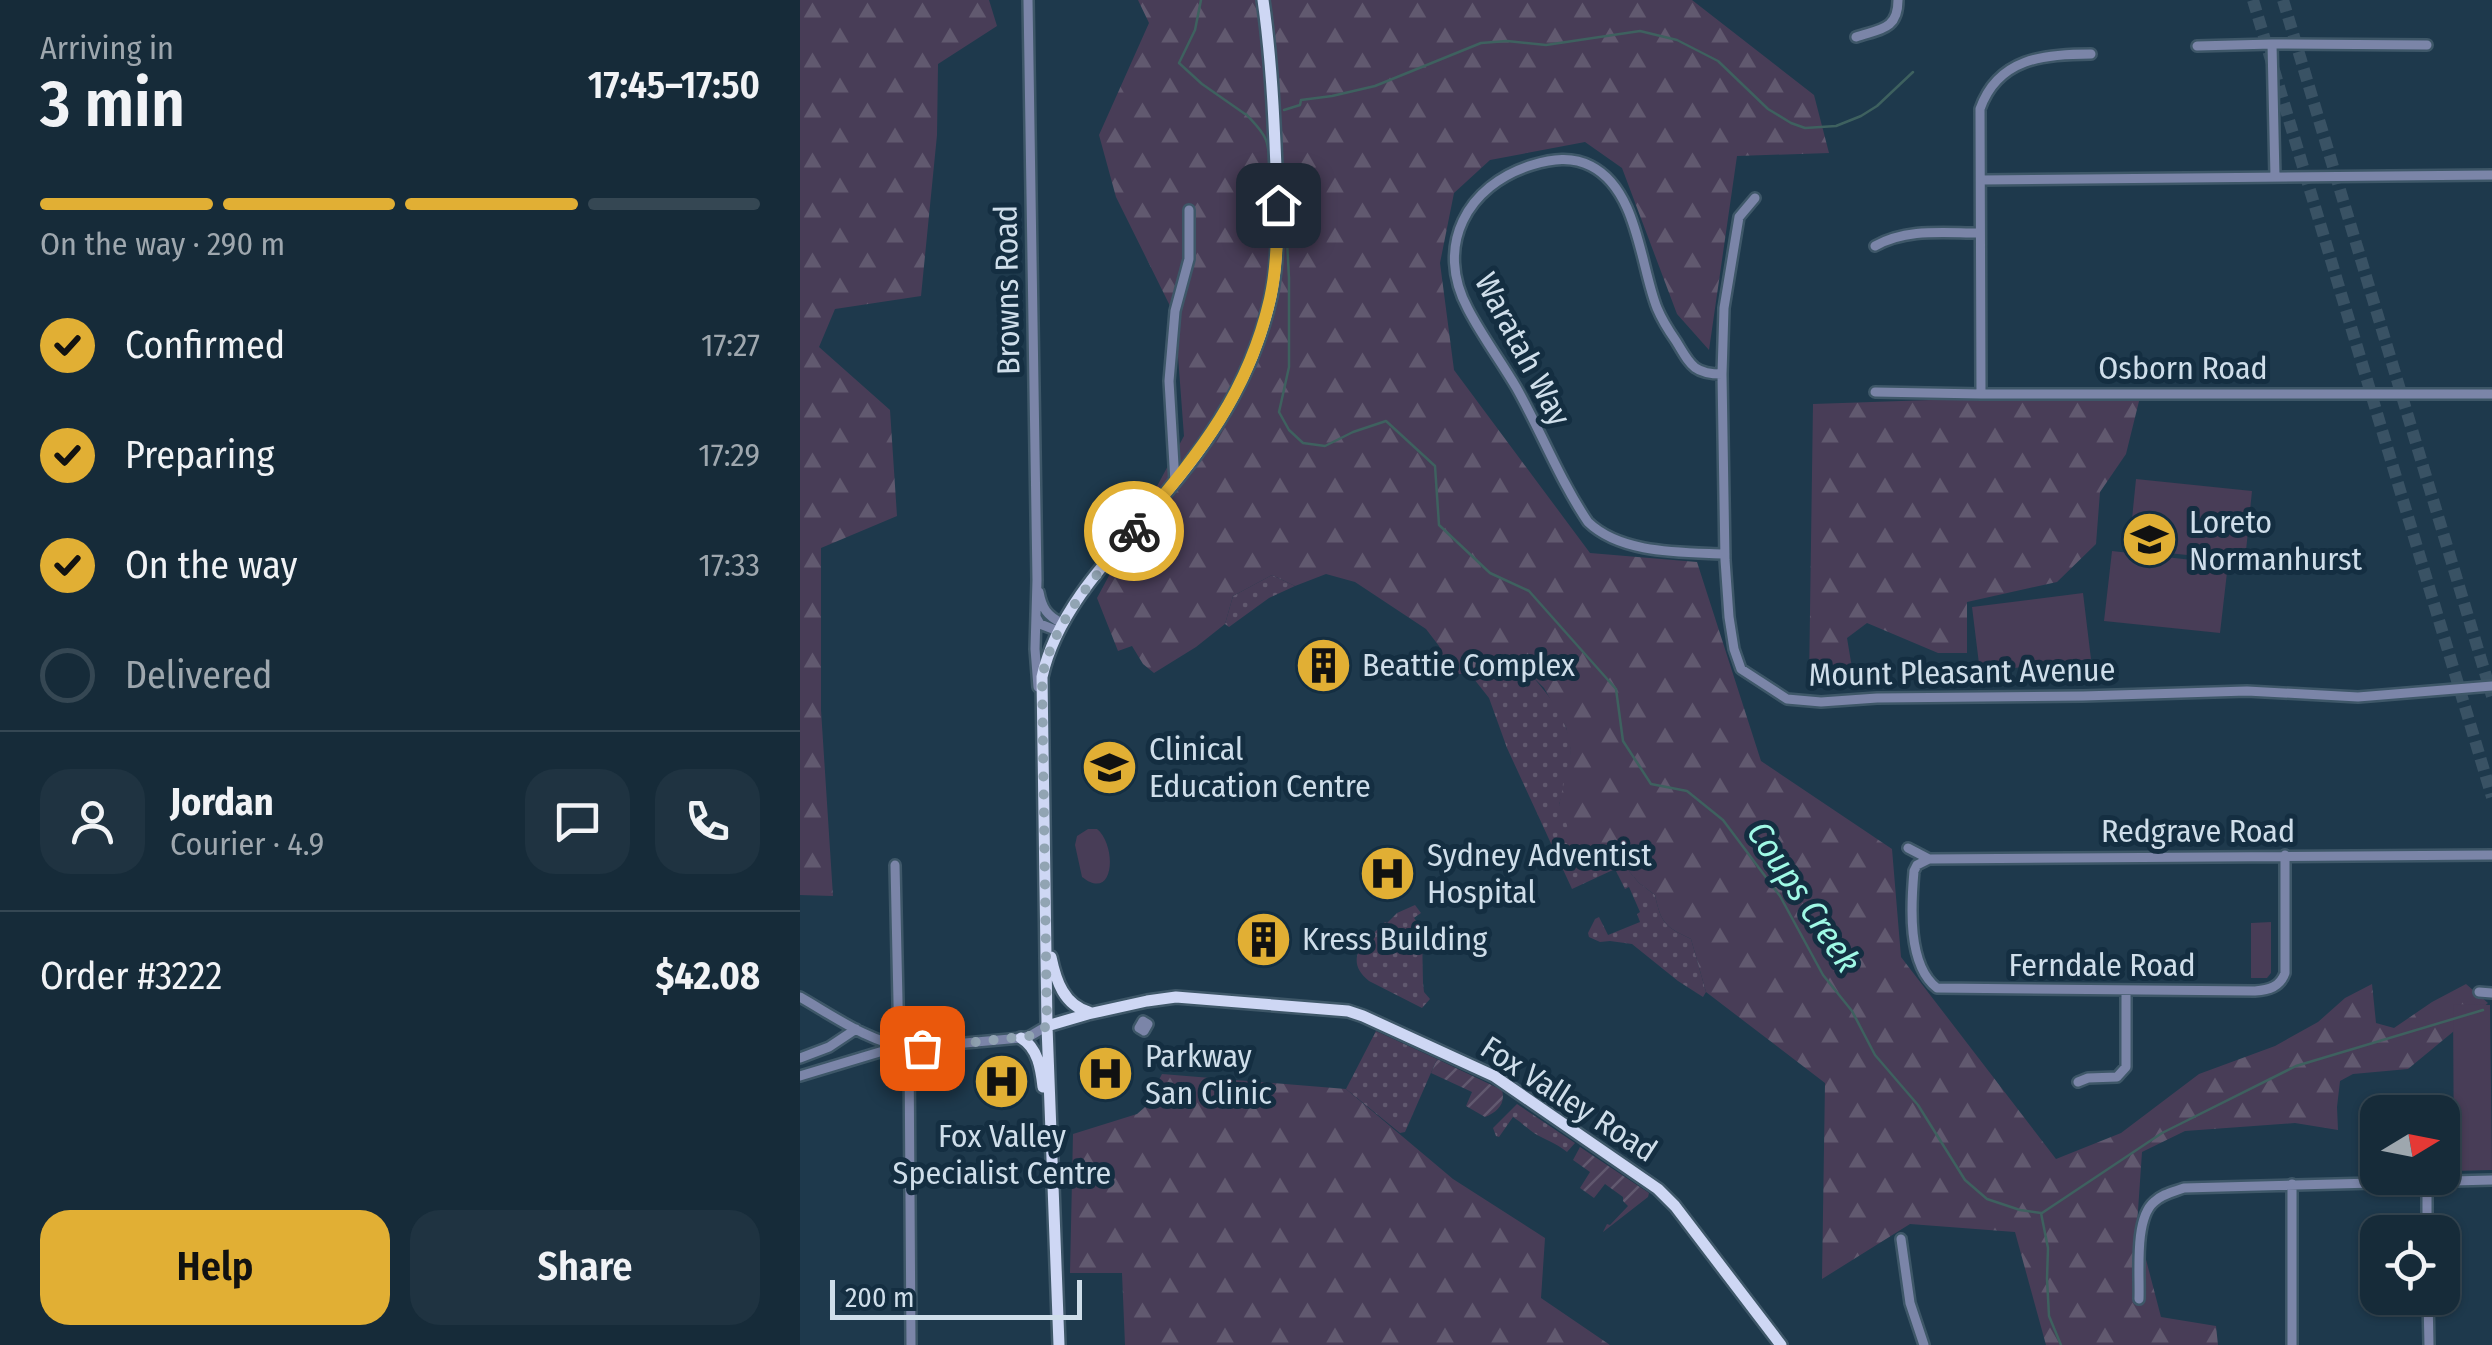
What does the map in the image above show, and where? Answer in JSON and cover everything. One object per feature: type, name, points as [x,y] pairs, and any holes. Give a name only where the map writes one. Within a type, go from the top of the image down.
[{"type":"main road","points":[[1059,1345],[1047,1026],[1042,677],[1060,627],[1095,577],[1200,451],[1247,372],[1271,296],[1278,205],[1263,0]]},
{"type":"main road","points":[[1046,938],[1064,994],[1076,1008],[1094,1012]]},
{"type":"main road","name":"Fox Valley Road","points":[[1047,1026],[1094,1012],[1176,997],[1348,1012],[1494,1076],[1666,1195],[1781,1345]]},
{"type":"main road","points":[[1021,1038],[1030,1044],[1039,1063],[1050,1122]]},
{"type":"street","name":"Browns Road","points":[[1028,0],[1035,614],[1041,710]]},
{"type":"street","points":[[1856,36],[1892,24],[1898,14],[1898,0]]},
{"type":"street","points":[[2272,44],[2275,176]]},
{"type":"street","points":[[2197,46],[2427,45]]},
{"type":"street","points":[[1981,394],[1980,109],[1998,80],[2021,64],[2042,56],[2091,54]]},
{"type":"street","name":"Waratah Way","points":[[1722,374],[1703,373],[1687,360],[1656,305],[1622,198],[1592,166],[1570,159],[1519,169],[1492,184],[1471,206],[1456,238],[1454,274],[1460,294],[1516,386],[1588,522],[1597,530],[1640,547],[1724,554]]},
{"type":"street","points":[[1981,180],[2492,175]]},
{"type":"street","name":"Mount Pleasant Avenue","points":[[1754,198],[1739,217],[1724,308],[1724,554],[1729,617],[1741,668],[1787,699],[1821,702],[2247,691],[2358,698],[2492,686]]},
{"type":"street","points":[[1175,482],[1169,381],[1175,311],[1189,260],[1189,210]]},
{"type":"street","points":[[1875,246],[1907,234],[1979,233]]},
{"type":"street","name":"Osborn Road","points":[[1875,392],[2492,394]]},
{"type":"street","name":"Browns Road","points":[[1037,580],[1044,611],[1060,627]]},
{"type":"street","points":[[1035,614],[1040,624],[1060,627]]},
{"type":"street","name":"Redgrave Road","points":[[1908,848],[1929,859],[2492,854]]},
{"type":"street","name":"Ferndale Road","points":[[1929,859],[1914,870],[1914,932],[1917,958],[1938,988],[2264,990],[2278,985],[2284,973],[2285,855]]},
{"type":"street","points":[[895,864],[911,1345]]},
{"type":"street","points":[[2078,1082],[2118,1076],[2126,1067],[2126,990]]},
{"type":"street","points":[[2479,992],[2492,992]]},
{"type":"street","name":"Fox Valley Road","points":[[800,997],[856,1029],[901,1047],[1021,1038],[1047,1026]]},
{"type":"street","points":[[800,1058],[856,1029]]},
{"type":"street","points":[[800,1076],[901,1047]]},
{"type":"street","points":[[2460,1180],[2492,1180]]},
{"type":"street","points":[[2140,1299],[2140,1234],[2150,1205],[2166,1194],[2184,1188],[2360,1182]]},
{"type":"street","points":[[2292,1184],[2292,1345]]},
{"type":"street","points":[[1902,1238],[1910,1303],[1924,1345]]},
{"type":"street","points":[[2428,1315],[2429,1345]]},
{"type":"green space","points":[[800,0],[989,0],[997,26],[938,64],[937,135],[921,296],[835,309],[819,347],[890,410],[897,516],[821,548],[821,710],[833,896],[800,895]]},
{"type":"green space","points":[[1138,0],[1692,0],[1814,95],[1829,153],[1737,156],[1709,350],[1677,314],[1622,168],[1585,142],[1490,160],[1454,193],[1440,263],[1454,370],[1590,553],[1697,562],[1761,761],[1892,849],[1901,957],[2056,1159],[2121,1133],[2199,1074],[2275,1046],[2372,984],[2376,1023],[2394,1028],[2466,984],[2488,1003],[2408,1069],[2353,1074],[2340,1081],[2338,1130],[2295,1123],[2185,1131],[2142,1152],[2137,1225],[2161,1317],[2216,1326],[2218,1345],[2046,1345],[2015,1232],[1910,1224],[1822,1279],[1825,1083],[1706,992],[1691,939],[1666,923],[1655,895],[1617,857],[1575,845],[1559,805],[1571,751],[1566,727],[1544,688],[1524,668],[1501,669],[1474,679],[1449,674],[1439,646],[1426,629],[1355,582],[1326,574],[1295,586],[1272,575],[1233,596],[1225,624],[1154,673],[1132,646],[1118,651],[1097,598],[1184,436],[1175,316],[1116,197],[1099,135],[1149,23]]},
{"type":"green space","points":[[2141,393],[2126,454],[2100,492],[2096,544],[2057,582],[1967,602],[1967,653],[1938,653],[1867,623],[1847,638],[1854,680],[1809,683],[1813,404]]},
{"type":"green space","points":[[2136,479],[2252,491],[2245,561],[2129,549]]},
{"type":"green space","points":[[2112,551],[2228,564],[2220,633],[2104,621]]},
{"type":"green space","points":[[1272,575],[1295,586],[1269,598],[1229,627],[1225,624],[1233,596]]},
{"type":"green space","points":[[2083,593],[2091,659],[1980,672],[1972,607]]},
{"type":"green space","points":[[1524,668],[1555,705],[1569,738],[1570,764],[1559,805],[1655,895],[1666,923],[1691,939],[1706,992],[1703,997],[1632,944],[1600,942],[1589,937],[1599,917],[1608,935],[1640,922],[1640,912],[1629,887],[1625,889],[1615,869],[1572,889],[1507,748],[1489,698],[1474,679],[1501,669]]},
{"type":"green space","points":[[1097,829],[1108,847],[1109,869],[1101,883],[1082,877],[1075,845],[1077,836]]},
{"type":"green space","points":[[1415,905],[1421,913],[1414,918],[1422,933],[1424,992],[1430,999],[1422,1008],[1369,981],[1357,965],[1360,950],[1371,936],[1397,913]]},
{"type":"green space","points":[[2271,922],[2271,973],[2267,978],[2251,978],[2251,923]]},
{"type":"green space","points":[[2453,1004],[2490,1005],[2492,1170],[2460,1171],[2460,1095],[2454,1095]]},
{"type":"green space","points":[[1376,1031],[1437,1059],[1405,1132],[1400,1133],[1346,1089]]},
{"type":"green space","points":[[1437,1059],[1502,1090],[1500,1107],[1485,1117],[1466,1106],[1472,1092],[1431,1073]]},
{"type":"green space","points":[[1162,1074],[1346,1089],[1453,1179],[1545,1238],[1541,1298],[1610,1345],[1125,1345],[1122,1273],[1070,1273],[1073,1134],[1137,1114],[1145,1107]]},
{"type":"green space","points":[[1517,1104],[1575,1143],[1567,1152],[1513,1117],[1496,1136],[1493,1128]]},
{"type":"green space","points":[[1580,1147],[1649,1193],[1603,1232],[1628,1206],[1623,1197],[1605,1184],[1594,1198],[1580,1188],[1590,1172],[1573,1160]]},
{"type":"waterway","name":"Coups Creek","points":[[1201,0],[1195,30],[1179,63],[1245,114]]},
{"type":"waterway","points":[[1284,110],[1300,105],[1301,100],[1375,86],[1481,43],[1546,45],[1640,31],[1677,40],[1718,61],[1768,109],[1805,128],[1836,126],[1861,116],[1913,72]]},
{"type":"waterway","name":"Coups Creek","points":[[1246,114],[1268,147],[1271,198]]},
{"type":"waterway","name":"Coups Creek","points":[[1287,241],[1289,367],[1279,412],[1289,430],[1303,443],[1325,446],[1386,421],[1435,466],[1439,525],[1490,573],[1529,591],[1616,689],[1623,741],[1651,784],[1687,791],[1723,820],[1780,896],[1823,975],[1852,1011],[1875,1055],[1918,1105],[1965,1180],[1987,1199],[2041,1213],[2048,1248],[2049,1316],[2061,1345]]},
{"type":"waterway","points":[[2042,1213],[2162,1133],[2296,1066],[2483,1010]]},
{"type":"tunnel","points":[[2253,0],[2492,797]]},
{"type":"tunnel","points":[[2283,0],[2492,696]]},
{"type":"way so far","points":[[922,1048],[1030,1036],[1047,1026],[1042,677],[1062,623],[1134,531]]},
{"type":"place","name":"Loreto Normanhurst","points":[[2150,540]]},
{"type":"place","name":"Beattie Complex","points":[[1323,665]]},
{"type":"place","name":"Clinical Education Centre","points":[[1110,767]]},
{"type":"place","name":"Sydney Adventist Hospital","points":[[1388,873]]},
{"type":"place","name":"Kress Building","points":[[1263,939]]},
{"type":"place","name":"Parkway San Clinic","points":[[1106,1074]]},
{"type":"place","name":"Fox Valley Specialist Centre","points":[[1002,1082]]},
{"type":"route","points":[[1134,531],[1200,451],[1247,372],[1271,296],[1278,205]]}]
